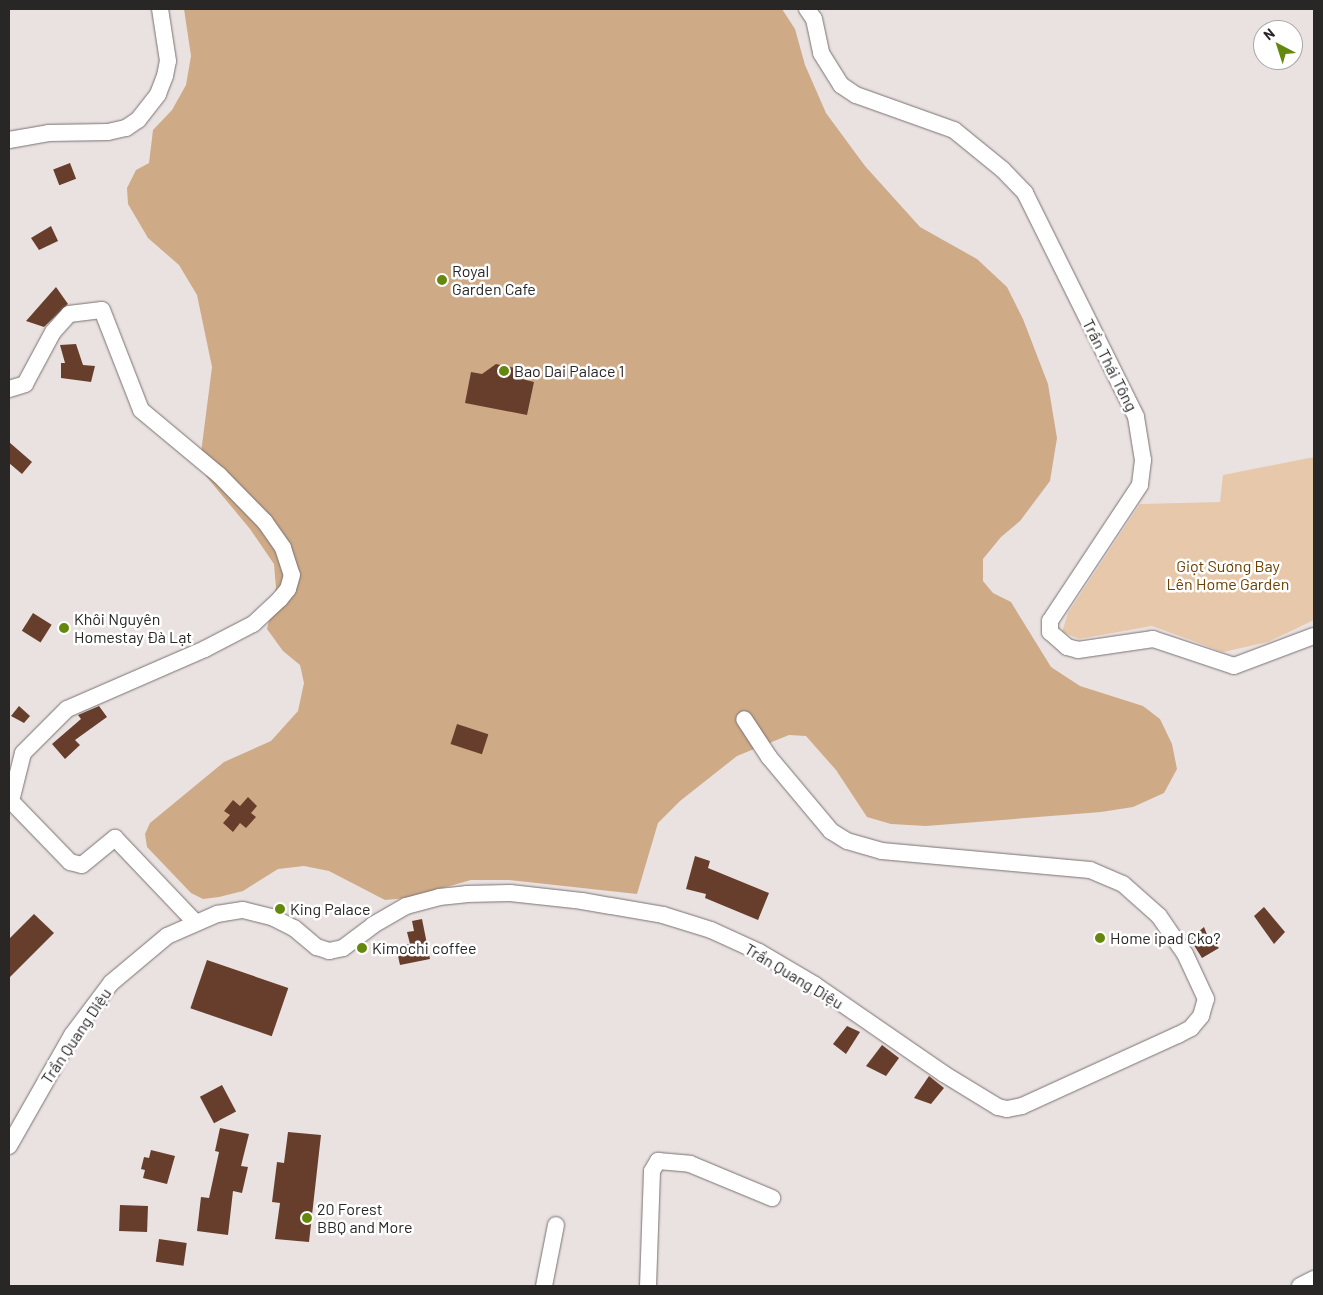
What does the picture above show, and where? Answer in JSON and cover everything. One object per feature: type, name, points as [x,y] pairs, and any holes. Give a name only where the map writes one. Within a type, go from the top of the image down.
[{"type":"street","points":[[9,140],[48,133],[108,132],[126,128],[138,120],[158,94],[168,61],[160,9]]},
{"type":"street","name":"Trần Thái Tông","points":[[808,9],[814,19],[821,53],[841,85],[856,95],[954,130],[1025,193],[1136,417],[1143,460],[1140,485],[1050,621],[1050,632],[1067,647],[1078,650],[1153,639],[1234,666],[1314,636]]},
{"type":"street","points":[[9,389],[25,384],[53,332],[69,314],[102,310],[141,410],[219,475],[265,522],[283,548],[292,575],[288,589],[280,600],[252,624],[205,649],[68,709],[23,753],[10,800],[70,862],[82,865],[115,838],[196,922]]},
{"type":"street","name":"Trần Quang Diệu","points":[[9,1146],[72,1034],[111,983],[167,936],[217,914],[243,910],[272,917],[294,928],[317,947],[329,951],[344,948],[373,925],[406,906],[439,897],[466,894],[510,893],[564,899],[663,915],[711,930],[760,952],[815,985],[944,1074],[998,1107],[1006,1109],[1022,1106],[1178,1035],[1191,1028],[1201,1016],[1206,999],[1174,939],[1159,916],[1136,893],[1109,877],[1090,870],[882,851],[836,836],[769,757],[744,719]]},
{"type":"street","points":[[648,1286],[652,1171],[658,1161],[690,1164],[772,1198]]},
{"type":"street","points":[[544,1286],[556,1225]]},
{"type":"street","points":[[1300,1286],[1314,1280]]},
{"type":"green space","name":"Giọt Sương Bay Lên Home Garden","points":[[1314,457],[1314,620],[1268,642],[1223,652],[1152,626],[1079,639],[1062,632],[1068,613],[1140,504],[1220,502],[1223,475]]},
{"type":"shaded area","points":[[184,9],[782,9],[795,29],[805,65],[826,113],[865,166],[920,227],[977,259],[1007,287],[1023,319],[1048,384],[1057,438],[1050,481],[1020,521],[1001,537],[983,559],[983,581],[993,593],[1011,602],[1051,667],[1080,686],[1143,706],[1160,719],[1172,744],[1177,769],[1164,793],[1133,807],[1101,812],[926,826],[891,824],[867,817],[836,770],[806,736],[789,735],[737,756],[680,801],[658,823],[637,894],[509,880],[471,880],[407,898],[385,900],[329,871],[304,866],[278,869],[243,891],[219,897],[203,899],[191,893],[147,847],[145,834],[150,823],[224,762],[271,741],[298,711],[304,683],[300,665],[283,651],[267,629],[276,588],[274,564],[250,529],[206,476],[201,453],[212,367],[197,295],[179,265],[148,238],[128,204],[127,188],[136,170],[149,163],[153,130],[172,110],[186,85],[191,56]]},
{"type":"building","points":[[70,163],[76,179],[59,185],[53,169]]},
{"type":"building","points":[[51,226],[58,241],[39,250],[31,238]]},
{"type":"building","points":[[56,287],[68,304],[44,327],[26,321]]},
{"type":"building","points":[[76,344],[83,365],[95,366],[91,382],[61,378],[61,363],[65,363],[60,345]]},
{"type":"building","points":[[496,364],[515,368],[514,377],[534,382],[527,415],[465,403],[471,372],[482,374]]},
{"type":"building","points":[[9,442],[32,462],[22,474],[9,463]]},
{"type":"building","points":[[33,613],[52,625],[41,642],[22,631]]},
{"type":"building","points":[[19,706],[30,716],[24,723],[11,716]]},
{"type":"building","points":[[99,706],[107,717],[75,740],[80,745],[65,759],[52,744],[81,719],[78,715]]},
{"type":"building","points":[[457,724],[488,734],[482,754],[451,744]]},
{"type":"building","points":[[248,797],[257,806],[251,813],[256,817],[246,828],[240,823],[233,832],[223,823],[230,815],[224,811],[233,800],[240,806]]},
{"type":"building","points":[[695,856],[710,861],[708,868],[769,893],[758,920],[705,898],[706,894],[686,889]]},
{"type":"building","points":[[1264,907],[1285,932],[1274,944],[1254,916]]},
{"type":"building","points":[[34,914],[54,933],[9,978],[9,939]]},
{"type":"building","points":[[422,919],[430,959],[400,965],[396,947],[410,944],[407,932],[414,931],[412,921]]},
{"type":"building","points":[[1204,927],[1208,937],[1219,948],[1202,958],[1190,939]]},
{"type":"building","points":[[207,960],[288,988],[272,1036],[190,1008]]},
{"type":"building","points":[[847,1026],[860,1032],[846,1054],[833,1044]]},
{"type":"building","points":[[882,1045],[899,1058],[886,1076],[866,1066]]},
{"type":"building","points":[[929,1076],[944,1088],[931,1104],[914,1098]]},
{"type":"building","points":[[222,1085],[236,1111],[214,1123],[200,1097]]},
{"type":"building","points":[[220,1128],[249,1134],[241,1166],[248,1167],[242,1193],[233,1191],[228,1235],[197,1231],[201,1197],[209,1198],[219,1152],[215,1151]]},
{"type":"building","points":[[288,1132],[321,1135],[309,1242],[275,1239],[280,1203],[272,1202],[277,1162],[284,1163]]},
{"type":"building","points":[[151,1150],[175,1156],[167,1184],[143,1178],[145,1170],[141,1169],[144,1157],[149,1158]]},
{"type":"building","points":[[120,1205],[148,1206],[147,1232],[119,1231]]},
{"type":"building","points":[[159,1239],[187,1243],[184,1266],[156,1262]]},
{"type":"place","name":"Royal Garden Cafe","points":[[442,280]]},
{"type":"place","name":"Bao Dai Palace 1","points":[[504,371]]},
{"type":"place","name":"Khôi Nguyên Homestay Đà Lạt","points":[[64,628]]},
{"type":"place","name":"King Palace","points":[[280,909]]},
{"type":"place","name":"Home ipad Cko?","points":[[1100,938]]},
{"type":"place","name":"Kimochi coffee","points":[[362,948]]},
{"type":"place","name":"20 Forest BBQ and More","points":[[307,1218]]}]
